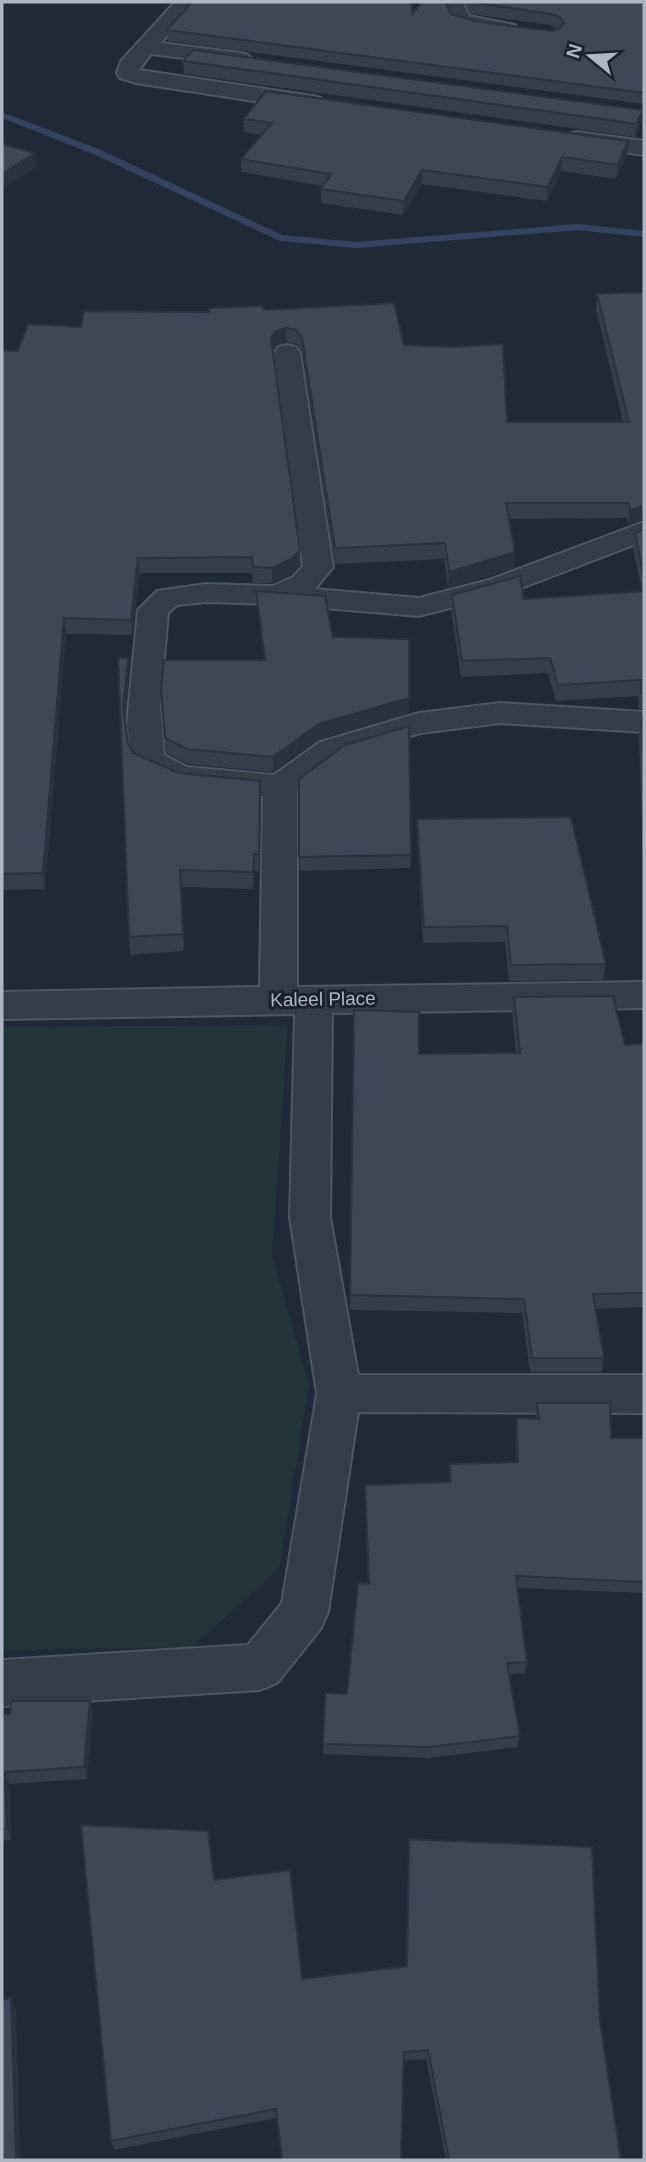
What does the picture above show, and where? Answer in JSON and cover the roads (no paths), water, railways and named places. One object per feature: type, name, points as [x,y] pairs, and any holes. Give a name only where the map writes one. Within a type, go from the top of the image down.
[{"type":"street","points":[[186,2],[129,66],[128,73],[135,77],[337,106]]},
{"type":"street","points":[[453,2],[460,20],[525,31]]},
{"type":"street","points":[[146,47],[257,61]]},
{"type":"street","points":[[556,137],[644,148]]},
{"type":"street","points":[[277,595],[304,583],[318,567],[287,353]]},
{"type":"street","points":[[644,531],[500,586],[419,607],[277,595],[206,593],[168,597],[153,610],[142,711],[143,739],[149,761],[180,777],[280,787],[332,749],[419,723],[500,713],[644,722]]},
{"type":"street","points":[[2,1683],[260,1667],[304,1612],[339,1394],[310,1217],[280,787]]},
{"type":"street","name":"Kaleel Place","points":[[2,1005],[644,995]]},
{"type":"street","points":[[339,1394],[644,1394]]},
{"type":"waterway","points":[[2,115],[97,152],[280,238],[356,245],[578,227],[644,234]]}]
